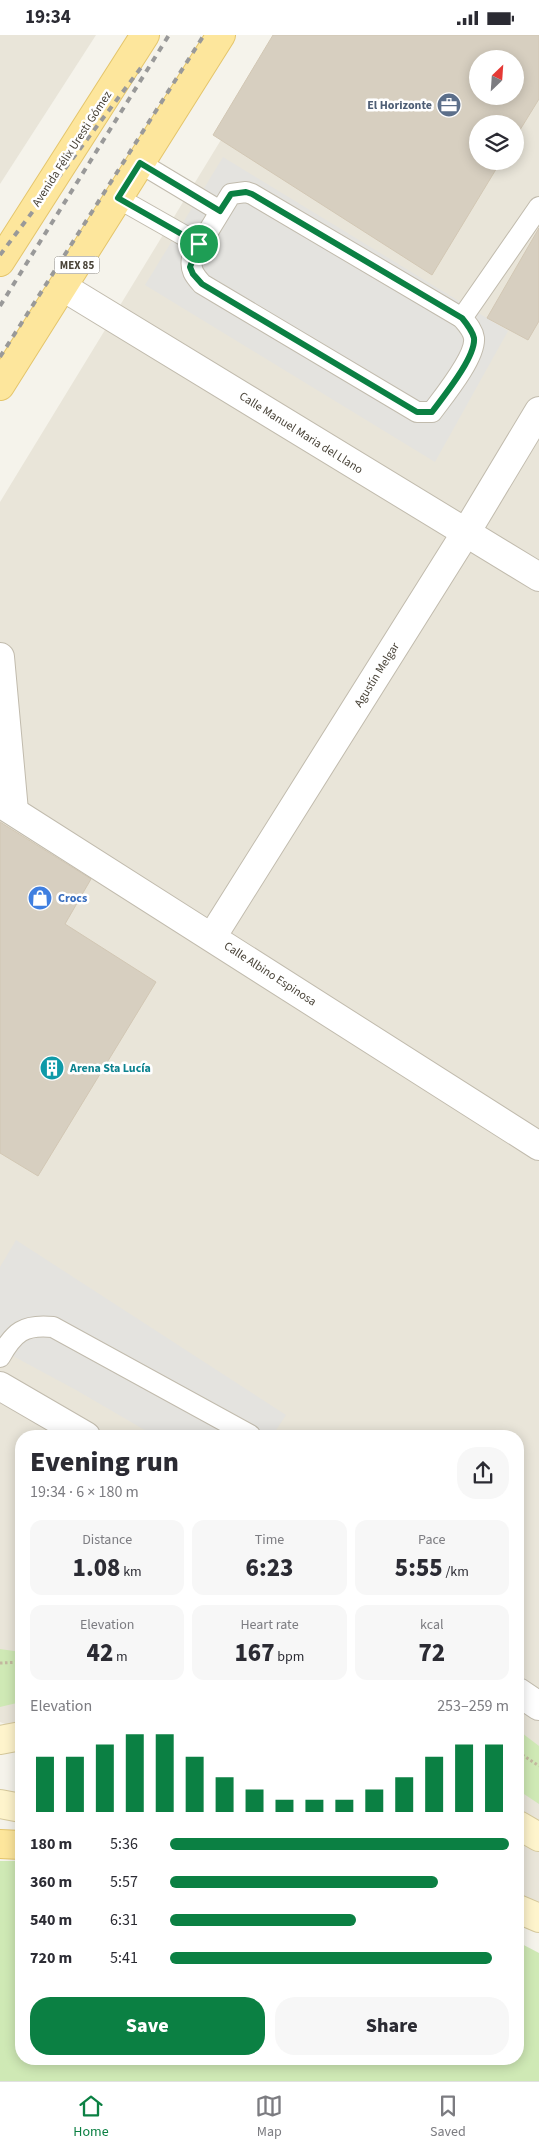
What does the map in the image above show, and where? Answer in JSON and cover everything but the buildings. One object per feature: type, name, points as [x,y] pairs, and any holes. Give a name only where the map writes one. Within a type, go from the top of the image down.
[{"type":"main road","name":"Avenida Félix Uresti Gómez","points":[[5,244],[145,35]]},
{"type":"main road","name":"MEX 85","points":[[0,386],[221,35]]},
{"type":"main road","points":[[0,1740],[15,1737]]},
{"type":"main road","points":[[0,1805],[15,1807]]},
{"type":"main road","points":[[524,1828],[539,1837]]},
{"type":"main road","points":[[0,1844],[15,1845]]},
{"type":"main road","points":[[524,1912],[539,1918]]},
{"type":"street","name":"Calle Manuel Maria del Llano","points":[[63,287],[465,534],[539,577]]},
{"type":"street","name":"Agustín Melgar","points":[[212,937],[465,534],[539,411]]},
{"type":"street","points":[[0,657],[7,807]]},
{"type":"street","name":"Calle Albino Espinosa","points":[[7,807],[539,1146]]},
{"type":"street","points":[[0,1386],[76,1430]]},
{"type":"street","points":[[524,1696],[539,1706]]},
{"type":"lane","points":[[140,163],[220,211]]},
{"type":"lane","points":[[246,192],[252,194],[462,318],[470,328],[474,338],[474,346],[470,357],[432,412],[417,412],[202,284],[193,274],[190,267],[199,244],[220,211],[231,194],[246,192]]},
{"type":"lane","points":[[118,198],[199,244]]},
{"type":"lane","points":[[462,318],[539,207]]},
{"type":"lane","points":[[0,1357],[7,1344],[19,1331],[34,1325],[53,1327],[241,1430]]},
{"type":"path","points":[[0,1663],[15,1662]]},
{"type":"path","points":[[524,1756],[539,1766]]},
{"type":"shaded area","points":[[0,35],[96,35],[0,184]]},
{"type":"shaded area","points":[[285,35],[539,35],[539,1922],[524,1916],[524,1430],[15,1430],[15,1728],[0,1722],[0,502]]},
{"type":"shaded area","points":[[223,157],[508,331],[435,462],[145,285]]},
{"type":"shaded area","points":[[16,1240],[286,1415],[276,1430],[145,1430],[0,1349],[0,1267]]},
{"type":"green space","points":[[0,1649],[15,1651],[15,1703],[0,1707]]},
{"type":"green space","points":[[524,1735],[539,1746],[539,1804],[524,1794]]},
{"type":"green space","points":[[0,1861],[15,1861],[15,2065],[524,2065],[524,1945],[539,1953],[539,2081],[0,2081]]},
{"type":"railway","points":[[0,306],[169,35]]},
{"type":"railway","points":[[0,357],[204,35]]},
{"type":"railway","points":[[0,255],[143,65]]},
{"type":"place","name":"El Horizonte","points":[[449,105]]},
{"type":"place","name":"Crocs","points":[[40,898]]},
{"type":"place","name":"Arena Sta Lucía","points":[[52,1068]]},
{"type":"route","points":[[140,163],[220,211],[231,194],[239,192],[252,194],[462,318],[470,328],[474,338],[474,346],[470,357],[432,412],[417,412],[202,284],[193,274],[190,267],[199,244],[118,198],[140,163]]}]
